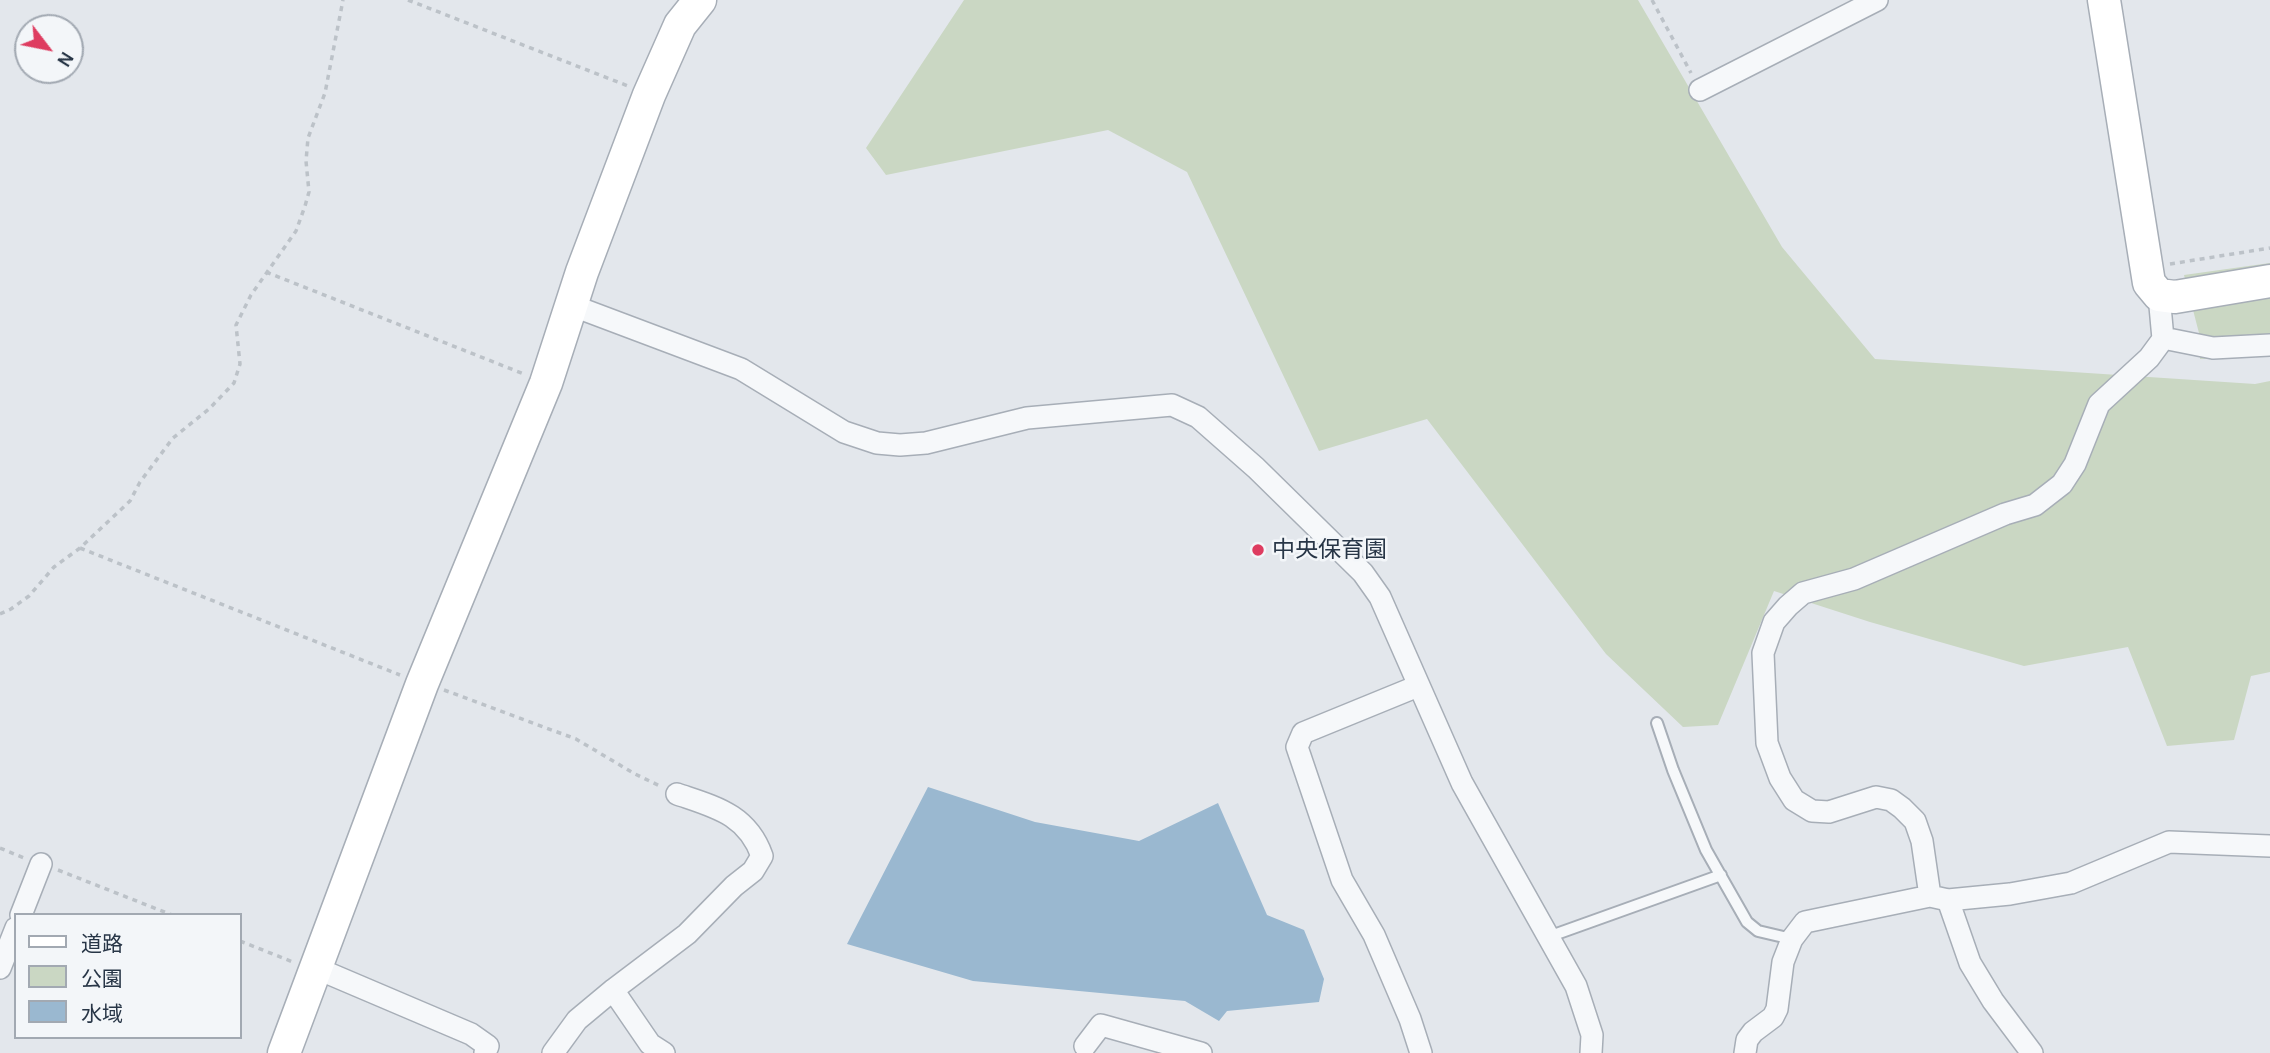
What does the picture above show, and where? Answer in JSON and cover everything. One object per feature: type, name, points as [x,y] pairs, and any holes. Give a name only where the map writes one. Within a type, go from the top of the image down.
[{"type":"street","points":[[284,1053],[422,684],[546,383],[571,305],[649,95],[680,25],[700,0]]},
{"type":"street","points":[[1700,90],[1877,0]]},
{"type":"street","points":[[2032,1053],[1993,1001],[1970,963],[1939,898],[1915,821],[1902,807],[1891,800],[1876,797],[1829,812],[1812,811],[1794,800],[1780,778],[1767,743],[1763,653],[1774,622],[1803,593],[1854,579],[2004,514],[2035,505],[2062,484],[2075,464],[2099,404],[2149,358],[2163,338],[2104,0]]},
{"type":"street","points":[[2153,281],[2175,297],[2270,281]]},
{"type":"street","points":[[571,305],[741,369],[844,432],[877,443],[926,443],[1027,418],[1172,405],[1198,417],[1256,468],[1363,573],[1380,597],[1462,783],[1576,986],[1592,1035],[1591,1053]]},
{"type":"street","points":[[2163,338],[2213,348],[2270,345]]},
{"type":"street","points":[[1418,686],[1303,733],[1297,747],[1342,880],[1374,935],[1410,1019],[1421,1053]]},
{"type":"street","points":[[552,1053],[577,1020],[687,934],[734,886],[753,871],[762,856],[758,844],[747,828],[723,810],[677,794]]},
{"type":"street","points":[[1745,1053],[1747,1040],[1773,1017],[1777,1009],[1783,962],[1791,939],[1805,922],[1939,898],[2010,894],[2071,883],[2169,842],[2270,846]]},
{"type":"street","points":[[22,913],[41,864]]},
{"type":"street","points":[[0,968],[14,933]]},
{"type":"street","points":[[316,971],[330,974],[471,1034],[488,1046],[485,1053]]},
{"type":"street","points":[[613,990],[650,1045],[664,1053]]},
{"type":"street","points":[[1085,1046],[1101,1025],[1201,1053]]},
{"type":"lane","points":[[1657,723],[1706,850],[1747,922],[1758,931],[1791,939]]},
{"type":"lane","points":[[1548,937],[1720,876]]},
{"type":"path","points":[[0,614],[11,610],[29,596],[54,567],[80,548],[130,501],[140,482],[173,438],[209,409],[233,383],[240,364],[236,325],[266,272],[296,231],[305,206],[309,191],[306,160],[308,138],[326,93],[343,0]]},
{"type":"path","points":[[408,0],[649,95]]},
{"type":"path","points":[[1652,0],[1700,90]]},
{"type":"path","points":[[2153,281],[2270,248]]},
{"type":"path","points":[[266,272],[546,383]]},
{"type":"path","points":[[80,548],[422,684],[576,739],[635,774],[677,794]]},
{"type":"path","points":[[0,848],[167,913]]},
{"type":"path","points":[[242,942],[316,971]]},
{"type":"green space","points":[[964,0],[1638,0],[1782,247],[1875,359],[2255,384],[2270,381],[2270,672],[2251,676],[2234,740],[2167,746],[2128,647],[2024,666],[1870,622],[1774,591],[1718,725],[1683,727],[1606,654],[1427,419],[1319,451],[1187,172],[1108,130],[886,175],[866,148]]},
{"type":"green space","points":[[2270,263],[2270,356],[2200,359],[2200,337],[2184,275]]},
{"type":"water","points":[[928,787],[1035,822],[1139,841],[1218,803],[1267,915],[1304,930],[1324,979],[1319,1002],[1227,1011],[1219,1021],[1185,1001],[973,981],[847,944]]},
{"type":"place","name":"中央保育園","points":[[1258,550]]}]
